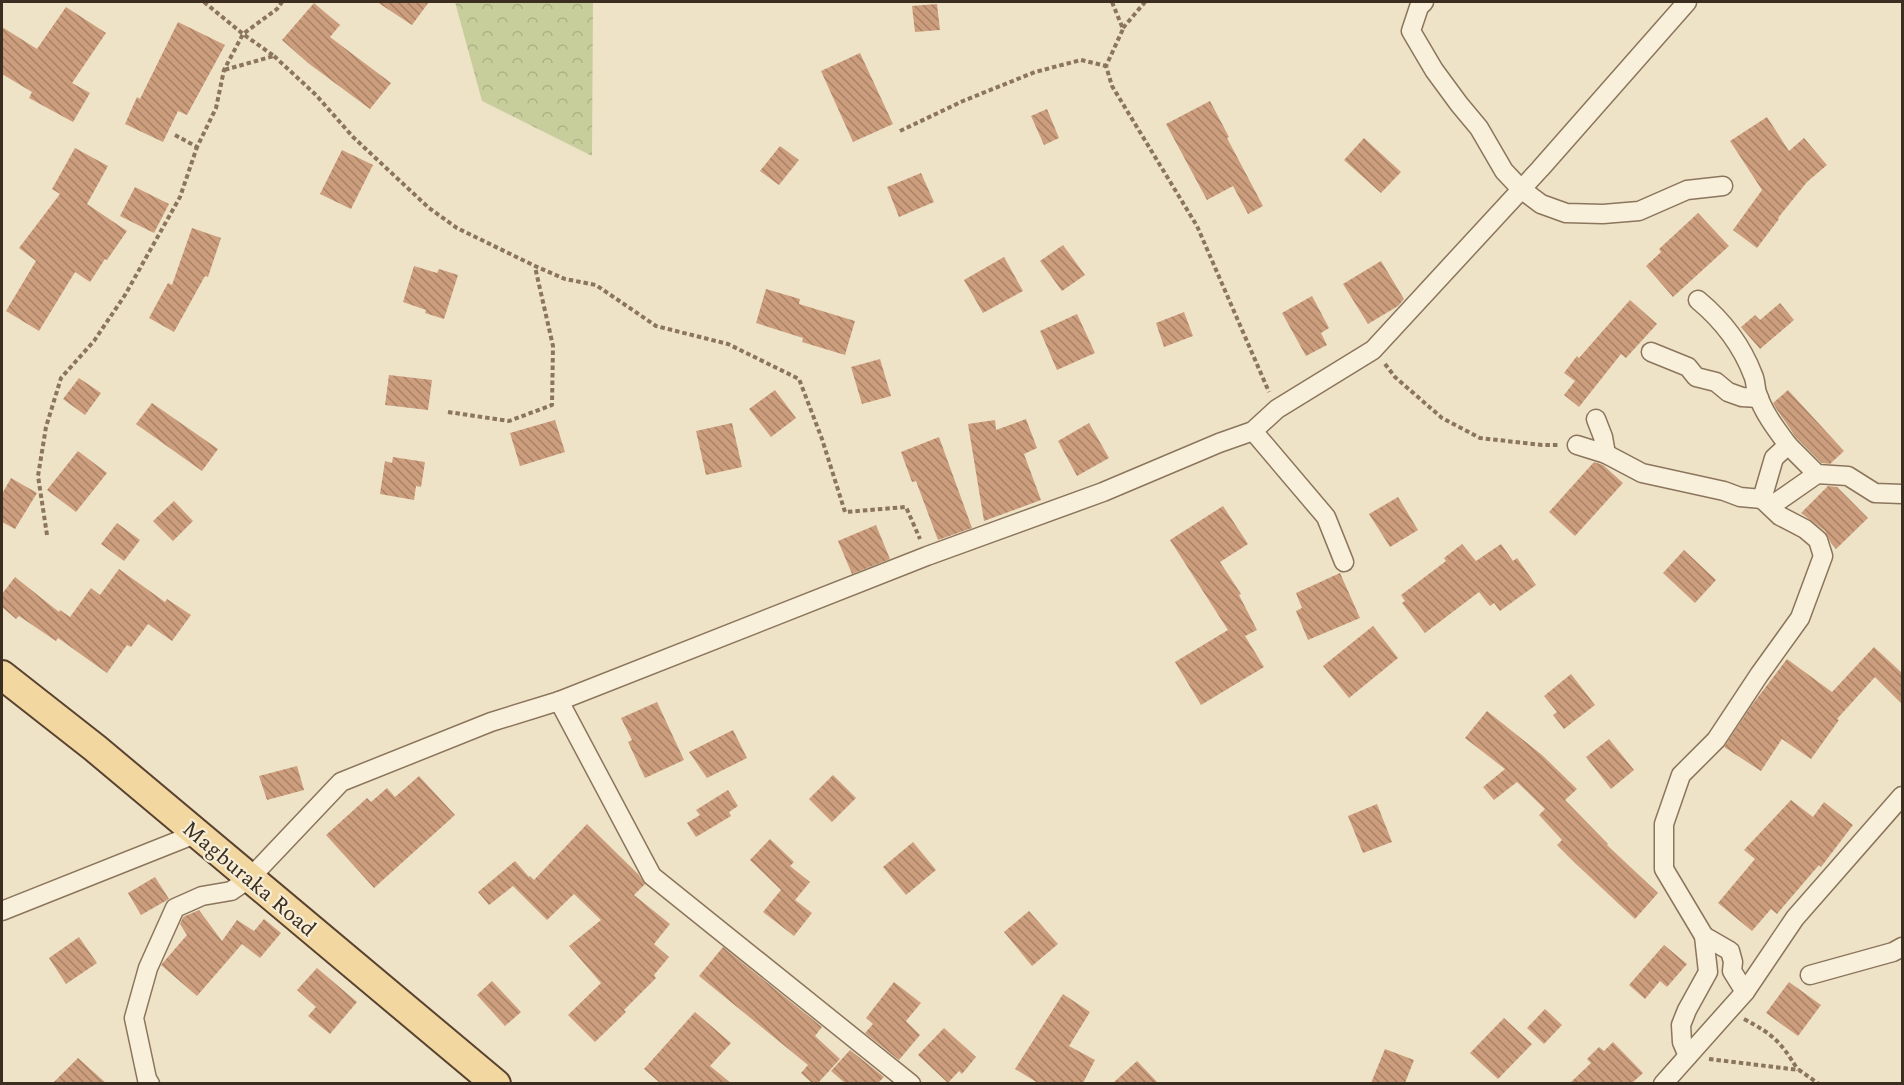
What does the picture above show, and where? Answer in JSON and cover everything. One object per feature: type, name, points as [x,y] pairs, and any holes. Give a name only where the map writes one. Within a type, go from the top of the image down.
[{"type":"main road","name":"Magburaka Road","points":[[2,675],[95,748],[496,1083]]},
{"type":"street","points":[[1424,2],[1419,7],[1411,31],[1434,70],[1479,128],[1504,171],[1521,189],[1541,204],[1566,213],[1603,214],[1639,211],[1687,190],[1723,186]]},
{"type":"street","points":[[150,1083],[147,1079],[134,1018],[148,968],[175,908],[202,896],[231,891],[250,878],[341,782],[491,722],[559,700],[927,556],[1103,492],[1253,431],[1276,410],[1373,350],[1521,189],[1687,2]]},
{"type":"street","points":[[1698,300],[1712,312],[1742,354],[1754,377],[1759,398],[1775,427],[1788,445],[1817,474]]},
{"type":"street","points":[[1651,352],[1688,367],[1696,377],[1716,381],[1728,392],[1742,397],[1759,398]]},
{"type":"street","points":[[1596,418],[1606,454]]},
{"type":"street","points":[[1253,431],[1326,517],[1344,562]]},
{"type":"street","points":[[1577,445],[1606,454],[1642,473],[1724,490],[1740,497],[1762,499],[1774,504],[1817,474],[1848,476],[1875,493],[1902,494]]},
{"type":"street","points":[[1762,499],[1774,458],[1788,445]]},
{"type":"street","points":[[1688,1056],[1682,1042],[1681,1025],[1708,972],[1704,936],[1664,869],[1664,824],[1681,775],[1716,741],[1800,618],[1823,556],[1818,540],[1805,529],[1780,516],[1762,499]]},
{"type":"street","points":[[559,700],[652,876],[911,1083]]},
{"type":"street","points":[[1663,1083],[1745,992],[1795,918],[1902,796]]},
{"type":"street","points":[[2,911],[198,834]]},
{"type":"street","points":[[1704,936],[1730,951],[1733,962],[1732,971],[1745,992]]},
{"type":"street","points":[[1810,975],[1893,952],[1902,947]]},
{"type":"path","points":[[204,2],[274,56],[316,95],[352,137],[429,208],[457,228],[566,279],[596,285],[656,326],[728,344],[799,379],[822,439],[845,512],[906,507],[927,556]]},
{"type":"path","points":[[47,535],[38,476],[46,427],[61,378],[94,341],[125,295],[180,197],[197,147],[216,108],[224,70],[243,34],[277,9],[282,2]]},
{"type":"path","points":[[1112,2],[1122,29]]},
{"type":"path","points":[[1145,2],[1122,29],[1106,66],[1112,86],[1197,226],[1276,410]]},
{"type":"path","points":[[224,70],[274,56]]},
{"type":"path","points":[[900,131],[963,101],[1035,72],[1081,60],[1106,66]]},
{"type":"path","points":[[175,135],[197,147]]},
{"type":"path","points":[[448,412],[509,421],[552,405],[553,346],[535,266]]},
{"type":"path","points":[[1373,350],[1395,377],[1442,418],[1480,438],[1542,446],[1577,445]]},
{"type":"path","points":[[1728,1011],[1768,1031],[1784,1046],[1799,1070],[1819,1083]]},
{"type":"path","points":[[1688,1056],[1799,1070]]},
{"type":"green space","points":[[455,2],[593,2],[592,156],[482,101]]},
{"type":"building","points":[[377,2],[429,2],[412,25]]},
{"type":"building","points":[[314,3],[340,25],[330,37],[391,83],[370,109],[308,63],[282,40]]},
{"type":"building","points":[[937,4],[940,30],[915,32],[912,6]]},
{"type":"building","points":[[66,7],[106,33],[72,83],[90,93],[73,122],[29,98],[32,92],[2,74],[2,27],[37,49]]},
{"type":"building","points":[[178,22],[225,45],[187,115],[178,111],[163,142],[125,124],[137,97],[140,99]]},
{"type":"building","points":[[860,53],[893,124],[853,142],[821,71]]},
{"type":"building","points":[[1210,101],[1263,206],[1248,214],[1233,186],[1207,200],[1166,124]]},
{"type":"building","points":[[1047,109],[1059,138],[1044,145],[1031,116]]},
{"type":"building","points":[[1767,117],[1789,151],[1804,138],[1827,165],[1807,182],[1757,248],[1733,230],[1762,190],[1730,141]]},
{"type":"building","points":[[1364,138],[1401,172],[1381,193],[1344,160]]},
{"type":"building","points":[[780,146],[799,160],[779,185],[760,171]]},
{"type":"building","points":[[75,148],[108,166],[87,204],[127,231],[90,282],[75,272],[39,331],[6,311],[36,261],[19,248],[60,194],[52,189]]},
{"type":"building","points":[[342,150],[373,165],[351,209],[320,194]]},
{"type":"building","points":[[921,173],[934,202],[899,217],[887,187]]},
{"type":"building","points":[[135,187],[169,204],[154,233],[120,216]]},
{"type":"building","points":[[1698,213],[1729,246],[1673,297],[1646,266],[1661,252],[1659,249]]},
{"type":"building","points":[[192,228],[221,238],[208,277],[205,276],[174,332],[149,318],[168,283],[172,285]]},
{"type":"building","points":[[1063,245],[1085,275],[1062,291],[1040,261]]},
{"type":"building","points":[[1004,257],[1023,291],[983,313],[964,280]]},
{"type":"building","points":[[1381,261],[1404,299],[1398,306],[1368,324],[1343,284]]},
{"type":"building","points":[[414,266],[437,273],[439,269],[458,275],[444,319],[403,302]]},
{"type":"building","points":[[766,289],[800,299],[799,304],[855,321],[845,355],[802,342],[803,338],[756,323]]},
{"type":"building","points":[[1312,296],[1329,328],[1321,333],[1327,345],[1306,356],[1282,313]]},
{"type":"building","points":[[1630,300],[1657,324],[1626,358],[1621,354],[1579,407],[1564,395],[1575,381],[1564,373]]},
{"type":"building","points":[[1780,303],[1794,320],[1760,349],[1741,327],[1755,315],[1760,320]]},
{"type":"building","points":[[1184,312],[1193,336],[1164,347],[1156,323]]},
{"type":"building","points":[[1077,314],[1095,353],[1057,370],[1040,331]]},
{"type":"building","points":[[880,359],[891,396],[862,404],[851,367]]},
{"type":"building","points":[[389,375],[432,380],[428,410],[385,405]]},
{"type":"building","points":[[79,378],[101,393],[85,415],[63,399]]},
{"type":"building","points":[[775,390],[796,418],[771,437],[749,409]]},
{"type":"building","points":[[1788,390],[1844,451],[1830,464],[1822,463],[1795,436],[1773,403]]},
{"type":"building","points":[[152,403],[218,449],[202,471],[136,424]]},
{"type":"building","points":[[1026,419],[1037,448],[1024,454],[1041,500],[984,521],[968,424],[995,420],[996,430]]},
{"type":"building","points":[[555,420],[565,452],[520,466],[510,433]]},
{"type":"building","points":[[732,423],[742,467],[706,475],[696,431]]},
{"type":"building","points":[[1089,423],[1109,458],[1077,476],[1058,441]]},
{"type":"building","points":[[939,437],[972,528],[938,540],[916,481],[912,482],[901,452]]},
{"type":"building","points":[[78,451],[107,473],[76,512],[47,490]]},
{"type":"building","points":[[393,457],[425,462],[421,487],[416,486],[414,500],[380,494],[385,461],[392,463]]},
{"type":"building","points":[[1594,462],[1603,465],[1623,483],[1575,536],[1549,512]]},
{"type":"building","points":[[11,478],[37,493],[15,529],[2,522],[2,494]]},
{"type":"building","points":[[1828,486],[1837,487],[1868,518],[1836,549],[1825,531],[1801,513]]},
{"type":"building","points":[[1398,497],[1418,530],[1390,547],[1369,514]]},
{"type":"building","points":[[174,501],[193,521],[173,541],[153,521]]},
{"type":"building","points":[[1223,506],[1248,544],[1220,562],[1241,594],[1239,595],[1257,630],[1245,636],[1264,667],[1201,705],[1175,662],[1228,630],[1170,540]]},
{"type":"building","points":[[117,523],[140,540],[124,561],[101,544]]},
{"type":"building","points":[[876,525],[890,559],[852,574],[838,541]]},
{"type":"building","points":[[1462,544],[1476,561],[1501,544],[1513,561],[1517,558],[1536,585],[1500,611],[1494,603],[1490,606],[1479,592],[1425,633],[1402,603],[1405,601],[1401,595],[1446,561],[1444,558]]},
{"type":"building","points":[[1684,550],[1716,580],[1695,603],[1663,573]]},
{"type":"building","points":[[119,569],[165,602],[167,599],[191,615],[172,641],[148,624],[131,647],[127,645],[107,673],[58,638],[56,641],[19,616],[16,619],[2,607],[2,594],[15,577],[59,612],[60,610],[70,617],[91,588],[100,595]]},
{"type":"building","points":[[1340,573],[1360,618],[1308,640],[1296,611],[1302,608],[1296,593]]},
{"type":"building","points":[[1373,626],[1398,658],[1349,698],[1323,666]]},
{"type":"building","points":[[1874,647],[1902,673],[1902,704],[1875,677],[1837,719],[1839,720],[1811,759],[1782,739],[1761,771],[1724,747],[1787,659],[1832,692]]},
{"type":"building","points":[[1571,674],[1595,705],[1564,729],[1553,715],[1557,712],[1544,696]]},
{"type":"building","points":[[657,702],[684,760],[645,778],[628,742],[632,740],[621,718]]},
{"type":"building","points":[[1487,711],[1542,755],[1577,789],[1565,800],[1607,845],[1658,893],[1635,919],[1557,845],[1562,840],[1539,815],[1545,809],[1517,782],[1494,800],[1483,787],[1505,769],[1465,738]]},
{"type":"building","points":[[733,730],[747,758],[707,778],[689,752]]},
{"type":"building","points":[[1609,739],[1634,770],[1611,789],[1586,757]]},
{"type":"building","points":[[297,766],[304,790],[267,800],[259,776]]},
{"type":"building","points":[[833,775],[856,798],[832,822],[809,799]]},
{"type":"building","points":[[419,776],[455,815],[374,888],[326,835],[367,798],[371,802],[387,788],[395,797]]},
{"type":"building","points":[[728,790],[738,806],[729,812],[731,816],[696,837],[687,823],[700,815],[696,810]]},
{"type":"building","points":[[1791,800],[1813,817],[1824,802],[1853,825],[1821,867],[1819,865],[1777,914],[1771,909],[1752,931],[1718,903],[1755,859],[1744,850]]},
{"type":"building","points":[[1377,804],[1392,842],[1363,853],[1348,816]]},
{"type":"building","points":[[587,824],[638,874],[645,884],[634,895],[670,924],[654,944],[669,957],[654,975],[656,978],[595,1042],[568,1015],[601,983],[569,946],[601,920],[574,894],[547,920],[513,886],[489,905],[478,892],[515,861],[534,880]]},
{"type":"building","points":[[770,839],[794,862],[790,866],[810,882],[795,900],[812,913],[794,936],[763,912],[781,890],[750,860]]},
{"type":"building","points":[[913,842],[936,870],[906,895],[883,867]]},
{"type":"building","points":[[155,877],[169,899],[141,915],[128,893]]},
{"type":"building","points":[[199,910],[222,941],[237,920],[254,931],[264,919],[281,933],[260,958],[242,944],[197,996],[161,965],[187,935],[180,924],[183,917]]},
{"type":"building","points":[[1029,911],[1058,944],[1032,966],[1004,932]]},
{"type":"building","points":[[79,937],[97,963],[66,984],[49,958]]},
{"type":"building","points":[[1664,945],[1687,964],[1667,987],[1660,981],[1645,999],[1629,985]]},
{"type":"building","points":[[723,947],[822,1027],[815,1036],[840,1059],[818,1083],[812,1083],[801,1073],[808,1065],[699,976]]},
{"type":"building","points":[[317,968],[357,1002],[330,1034],[308,1016],[316,1007],[297,990]]},
{"type":"building","points":[[492,981],[521,1012],[505,1026],[477,995]]},
{"type":"building","points":[[894,982],[921,1003],[906,1021],[920,1035],[899,1060],[865,1033],[873,1024],[866,1018]]},
{"type":"building","points":[[1789,982],[1821,1005],[1798,1036],[1766,1013]]},
{"type":"building","points":[[1063,994],[1090,1012],[1069,1046],[1095,1060],[1083,1083],[1038,1083],[1015,1069]]},
{"type":"building","points":[[1545,1009],[1562,1025],[1544,1044],[1527,1028]]},
{"type":"building","points":[[695,1012],[731,1043],[710,1066],[731,1083],[660,1083],[644,1069]]},
{"type":"building","points":[[1504,1018],[1532,1044],[1498,1079],[1470,1053]]},
{"type":"building","points":[[944,1028],[976,1057],[962,1074],[959,1071],[948,1083],[918,1055]]},
{"type":"building","points":[[1613,1042],[1643,1073],[1632,1083],[1570,1083],[1591,1063],[1587,1059],[1599,1047],[1604,1051]]},
{"type":"building","points":[[1385,1049],[1414,1060],[1405,1083],[1371,1083]]},
{"type":"building","points":[[850,1050],[884,1077],[878,1083],[845,1083],[831,1071]]},
{"type":"building","points":[[78,1058],[106,1083],[53,1083]]},
{"type":"building","points":[[1137,1061],[1158,1083],[1113,1083]]}]
